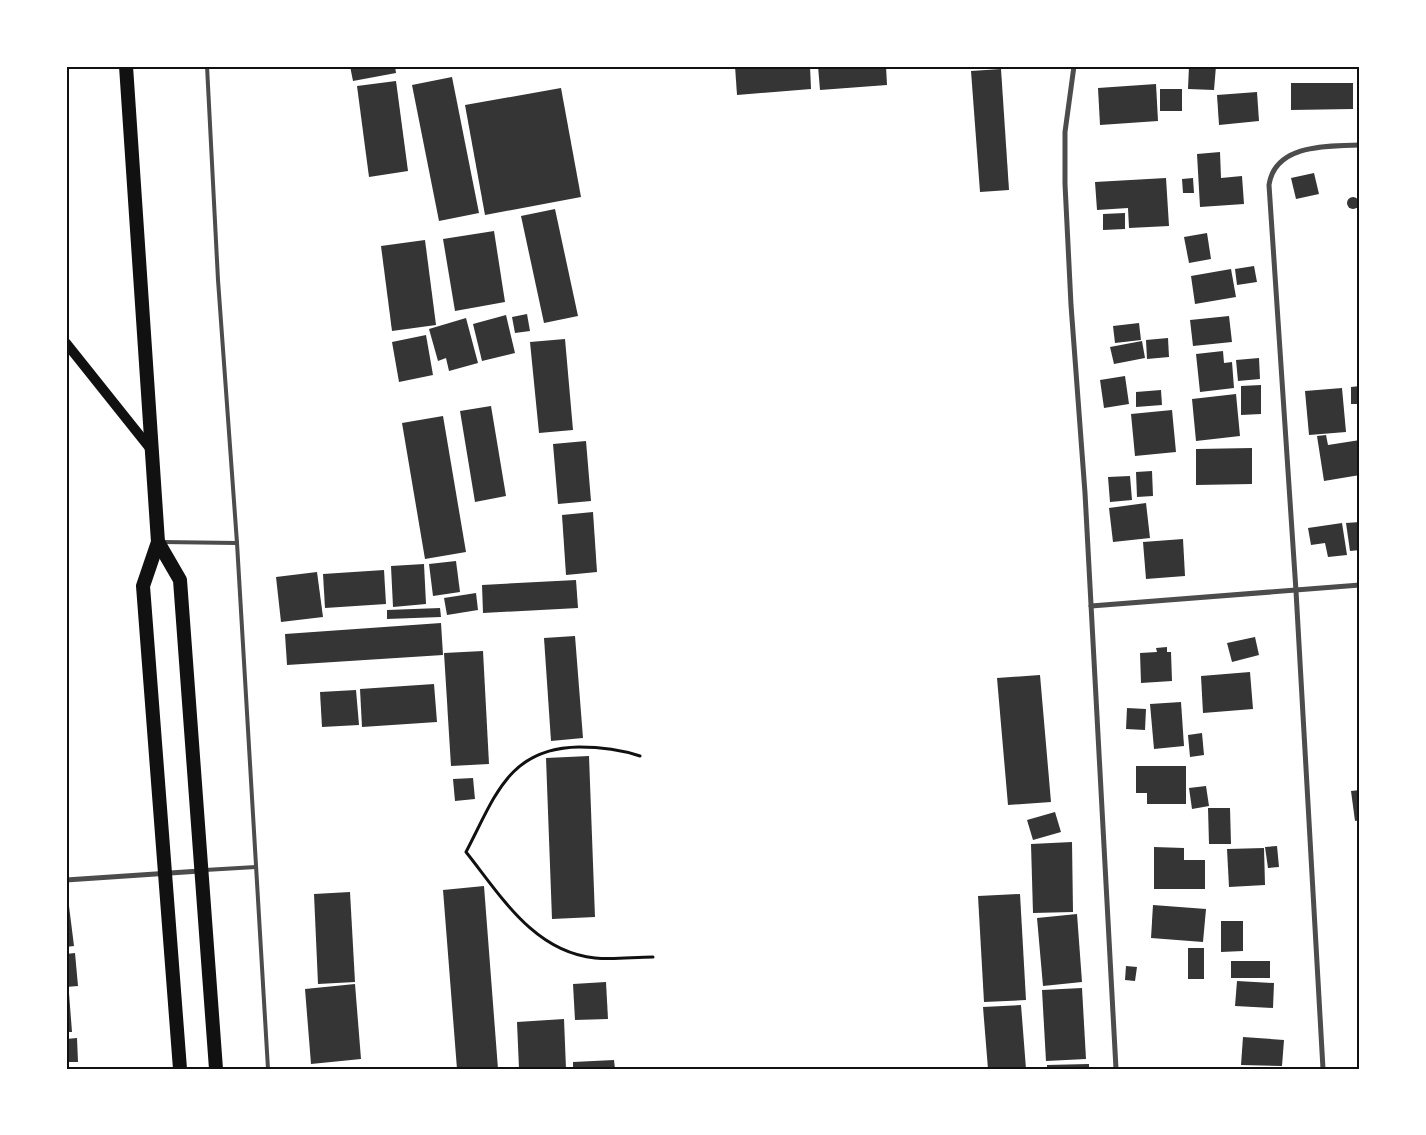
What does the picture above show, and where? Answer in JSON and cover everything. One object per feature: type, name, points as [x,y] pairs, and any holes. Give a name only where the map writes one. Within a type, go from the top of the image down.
[{"type":"highway","points":[[126,66],[154,453],[158,542],[143,586],[180,1069]]},
{"type":"highway","points":[[158,542],[180,580],[180,611],[203,870],[216,1069]]},
{"type":"main road","points":[[66,343],[154,453]]},
{"type":"street","points":[[1074,66],[1066,132],[1065,184],[1091,606],[1116,1069]]},
{"type":"street","points":[[1323,1069],[1296,591],[1269,185],[1271,172],[1280,161],[1298,153],[1321,146],[1360,145]]},
{"type":"street","points":[[1091,606],[1360,585]]},
{"type":"street","points":[[66,880],[203,870]]},
{"type":"lane","points":[[207,66],[218,280],[237,543],[268,1069]]},
{"type":"lane","points":[[158,542],[237,543]]},
{"type":"lane","points":[[203,870],[256,867]]},
{"type":"path","points":[[640,756],[605,748],[564,748],[542,752],[525,760],[509,776],[494,798],[466,852],[507,905],[533,933],[562,951],[595,958],[653,957]]},
{"type":"building","points":[[350,66],[395,66],[396,73],[353,81]]},
{"type":"building","points":[[735,66],[810,66],[811,89],[737,95]]},
{"type":"building","points":[[818,66],[886,66],[887,85],[820,90]]},
{"type":"building","points":[[1189,66],[1216,66],[1214,90],[1188,89]]},
{"type":"building","points":[[1001,69],[1009,190],[980,192],[971,71]]},
{"type":"building","points":[[452,77],[479,213],[439,221],[412,85]]},
{"type":"building","points":[[396,81],[408,171],[369,177],[357,86]]},
{"type":"building","points":[[1291,83],[1353,83],[1353,109],[1291,110]]},
{"type":"building","points":[[1156,84],[1158,121],[1100,125],[1098,88]]},
{"type":"building","points":[[561,88],[581,197],[485,215],[465,105]]},
{"type":"building","points":[[1160,89],[1182,89],[1182,111],[1160,111]]},
{"type":"building","points":[[1257,92],[1259,121],[1219,125],[1217,95]]},
{"type":"building","points":[[1220,152],[1221,178],[1242,176],[1244,204],[1200,207],[1197,154]]},
{"type":"building","points":[[1314,173],[1319,194],[1296,199],[1291,178]]},
{"type":"building","points":[[1166,178],[1169,226],[1129,228],[1128,208],[1097,210],[1095,182]]},
{"type":"building","points":[[1193,178],[1194,193],[1183,193],[1182,179]]},
{"type":"building","points":[[1355,197],[1358,198],[1358,208],[1351,209],[1348,208],[1347,201],[1348,198]]},
{"type":"building","points":[[555,209],[578,316],[544,323],[521,216]]},
{"type":"building","points":[[1125,213],[1125,229],[1103,230],[1103,214]]},
{"type":"building","points":[[494,231],[505,302],[455,311],[443,239]]},
{"type":"building","points":[[1207,233],[1211,259],[1189,263],[1184,237]]},
{"type":"building","points":[[425,240],[436,325],[392,331],[381,246]]},
{"type":"building","points":[[1254,266],[1257,282],[1237,285],[1235,269]]},
{"type":"building","points":[[1231,269],[1236,297],[1195,304],[1191,276]]},
{"type":"building","points":[[527,314],[530,331],[515,333],[512,317]]},
{"type":"building","points":[[506,315],[515,353],[482,361],[473,324]]},
{"type":"building","points":[[1229,316],[1232,342],[1193,346],[1190,320]]},
{"type":"building","points":[[466,318],[478,363],[449,371],[446,358],[438,361],[429,329]]},
{"type":"building","points":[[1139,323],[1141,340],[1115,343],[1113,326]]},
{"type":"building","points":[[426,335],[433,375],[399,382],[392,342]]},
{"type":"building","points":[[1168,338],[1169,357],[1147,359],[1146,340]]},
{"type":"building","points":[[565,339],[573,430],[539,433],[530,342]]},
{"type":"building","points":[[1142,341],[1145,358],[1114,364],[1110,347]]},
{"type":"building","points":[[1223,351],[1224,363],[1232,362],[1234,388],[1200,392],[1196,354]]},
{"type":"building","points":[[1259,358],[1260,379],[1238,381],[1236,360]]},
{"type":"building","points":[[1125,376],[1129,404],[1104,408],[1100,380]]},
{"type":"building","points":[[1261,385],[1261,414],[1241,415],[1241,386]]},
{"type":"building","points":[[1360,386],[1360,404],[1351,404],[1351,387]]},
{"type":"building","points":[[1342,388],[1346,432],[1309,435],[1305,391]]},
{"type":"building","points":[[1161,390],[1162,405],[1136,407],[1136,392]]},
{"type":"building","points":[[1236,394],[1240,436],[1196,441],[1192,399]]},
{"type":"building","points":[[491,406],[506,496],[475,502],[460,411]]},
{"type":"building","points":[[1172,410],[1176,452],[1135,456],[1131,414]]},
{"type":"building","points":[[443,416],[466,552],[425,559],[402,423]]},
{"type":"building","points":[[1326,435],[1328,445],[1360,440],[1360,475],[1324,481],[1317,436]]},
{"type":"building","points":[[586,441],[591,501],[558,504],[553,444]]},
{"type":"building","points":[[1252,448],[1252,484],[1196,485],[1196,449]]},
{"type":"building","points":[[1152,471],[1153,496],[1137,497],[1136,472]]},
{"type":"building","points":[[1130,476],[1132,500],[1110,502],[1108,477]]},
{"type":"building","points":[[1146,503],[1150,538],[1113,542],[1109,508]]},
{"type":"building","points":[[593,512],[597,572],[566,575],[562,515]]},
{"type":"building","points":[[1360,522],[1360,550],[1350,551],[1346,523]]},
{"type":"building","points":[[1342,523],[1347,555],[1328,557],[1325,543],[1311,545],[1308,528]]},
{"type":"building","points":[[1183,539],[1185,576],[1146,579],[1143,542]]},
{"type":"building","points":[[456,561],[460,592],[433,596],[429,564]]},
{"type":"building","points":[[424,564],[426,604],[393,607],[391,566]]},
{"type":"building","points":[[384,570],[386,604],[325,608],[323,574]]},
{"type":"building","points":[[317,572],[323,617],[281,622],[276,577]]},
{"type":"building","points":[[576,580],[578,608],[483,613],[482,585]]},
{"type":"building","points":[[476,593],[478,610],[447,615],[444,598]]},
{"type":"building","points":[[440,608],[441,617],[387,619],[387,610]]},
{"type":"building","points":[[441,623],[443,655],[287,665],[285,634]]},
{"type":"building","points":[[575,636],[583,738],[551,741],[544,638]]},
{"type":"building","points":[[1255,637],[1259,655],[1232,662],[1227,643]]},
{"type":"building","points":[[1167,647],[1167,652],[1171,652],[1172,681],[1141,683],[1140,653],[1157,652],[1156,648]]},
{"type":"building","points":[[483,651],[489,764],[451,766],[444,653]]},
{"type":"building","points":[[1250,672],[1253,709],[1203,713],[1201,676]]},
{"type":"building","points":[[1040,675],[1051,802],[1008,805],[997,678]]},
{"type":"building","points":[[434,684],[437,722],[362,727],[360,689]]},
{"type":"building","points":[[356,690],[359,725],[322,727],[320,692]]},
{"type":"building","points":[[1181,702],[1184,746],[1154,749],[1150,704]]},
{"type":"building","points":[[1127,708],[1146,709],[1145,730],[1126,729]]},
{"type":"building","points":[[1202,733],[1204,755],[1190,757],[1188,735]]},
{"type":"building","points":[[589,756],[595,917],[552,919],[546,758]]},
{"type":"building","points":[[1136,766],[1186,766],[1186,804],[1147,804],[1147,793],[1136,793]]},
{"type":"building","points":[[473,778],[475,799],[455,801],[453,779]]},
{"type":"building","points":[[1206,786],[1209,806],[1192,809],[1189,788]]},
{"type":"building","points":[[1360,790],[1360,820],[1355,821],[1351,791]]},
{"type":"building","points":[[1208,808],[1230,808],[1231,844],[1209,844]]},
{"type":"building","points":[[1055,812],[1061,832],[1033,840],[1027,820]]},
{"type":"building","points":[[1072,842],[1073,912],[1033,913],[1031,844]]},
{"type":"building","points":[[1277,846],[1279,867],[1268,868],[1265,847]]},
{"type":"building","points":[[1154,847],[1184,848],[1184,860],[1205,860],[1205,889],[1154,889]]},
{"type":"building","points":[[1264,848],[1265,885],[1229,887],[1227,849]]},
{"type":"building","points":[[484,886],[498,1069],[457,1069],[443,890]]},
{"type":"building","points":[[350,892],[355,982],[318,984],[314,894]]},
{"type":"building","points":[[1020,894],[1026,1000],[984,1002],[978,896]]},
{"type":"building","points":[[66,898],[68,898],[74,946],[66,947]]},
{"type":"building","points":[[1153,905],[1206,909],[1203,942],[1151,938]]},
{"type":"building","points":[[1077,914],[1082,982],[1043,986],[1037,918]]},
{"type":"building","points":[[1221,921],[1243,921],[1243,951],[1221,952]]},
{"type":"building","points":[[1188,948],[1204,948],[1204,979],[1188,979]]},
{"type":"building","points":[[75,953],[78,986],[66,987],[66,954]]},
{"type":"building","points":[[1231,961],[1270,961],[1270,978],[1231,978]]},
{"type":"building","points":[[1126,966],[1137,967],[1135,981],[1125,980]]},
{"type":"building","points":[[1237,981],[1274,983],[1273,1008],[1235,1006]]},
{"type":"building","points":[[606,982],[608,1019],[575,1020],[573,984]]},
{"type":"building","points":[[355,984],[361,1059],[311,1064],[305,989]]},
{"type":"building","points":[[1082,988],[1086,1059],[1046,1061],[1042,990]]},
{"type":"building","points":[[66,993],[69,993],[72,1032],[66,1032]]},
{"type":"building","points":[[1021,1005],[1026,1069],[988,1069],[983,1007]]},
{"type":"building","points":[[564,1019],[566,1069],[519,1069],[517,1022]]},
{"type":"building","points":[[1243,1037],[1284,1040],[1282,1066],[1241,1065]]},
{"type":"building","points":[[77,1038],[78,1062],[66,1062],[66,1039]]},
{"type":"building","points":[[614,1060],[615,1069],[573,1069],[573,1062]]},
{"type":"building","points":[[1089,1064],[1089,1069],[1047,1069],[1047,1065]]}]
